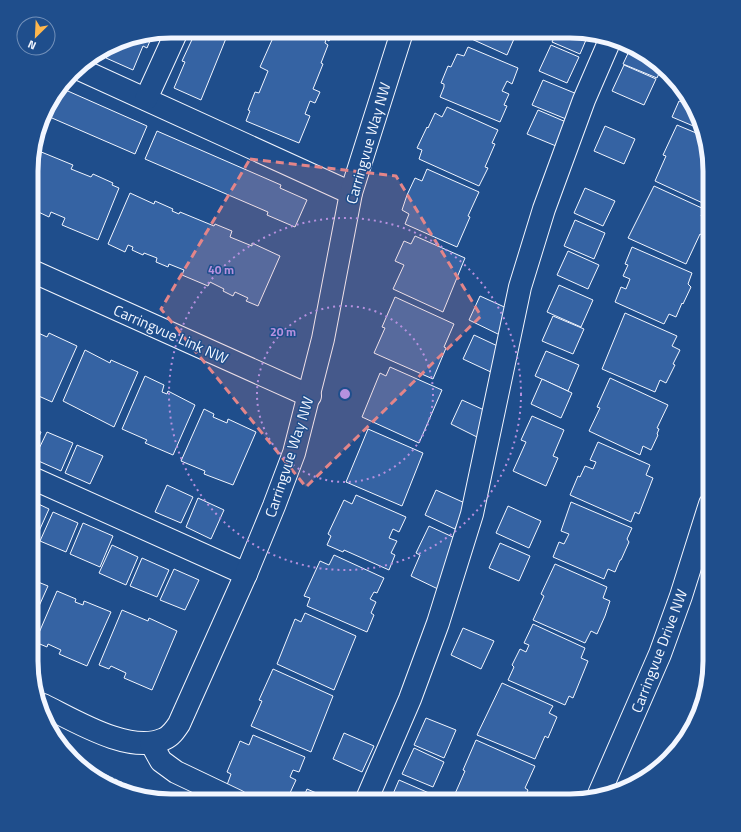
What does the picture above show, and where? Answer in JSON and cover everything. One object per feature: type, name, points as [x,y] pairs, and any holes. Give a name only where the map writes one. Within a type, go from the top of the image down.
[{"type":"street","points":[[146,99],[174,38]]},
{"type":"street","name":"Carringvue Way NW","points":[[46,706],[109,736],[129,742],[151,743],[164,739],[173,733],[179,724],[246,574],[294,453],[310,396],[326,324],[351,193],[400,38]]},
{"type":"street","points":[[369,794],[410,700],[438,623],[472,514],[522,280],[544,209],[584,100],[608,44]]},
{"type":"street","points":[[83,71],[351,193]]},
{"type":"street","name":"Carringvue Link NW","points":[[38,274],[310,396]]},
{"type":"street","points":[[38,481],[246,574]]},
{"type":"street","name":"Carringvue Drive NW","points":[[602,790],[660,654],[681,596],[703,526]]},
{"type":"street","points":[[151,743],[161,761],[176,772],[222,794]]},
{"type":"path","points":[[99,773],[130,787]]},
{"type":"highlighted area","points":[[250,159],[396,176],[481,316],[306,487],[161,309]]},
{"type":"building","points":[[193,38],[226,38],[201,100],[174,88],[185,62],[182,61]]},
{"type":"building","points":[[273,38],[330,38],[329,41],[326,39],[325,43],[328,45],[321,63],[323,64],[313,89],[320,92],[315,103],[310,101],[305,114],[310,116],[299,143],[246,121],[250,111],[248,110],[255,92],[259,93],[268,71],[260,67]]},
{"type":"building","points":[[469,38],[514,38],[507,55]]},
{"type":"building","points":[[554,38],[586,39],[580,54],[552,42]]},
{"type":"building","points":[[151,40],[147,48],[143,46],[133,70],[106,58],[107,54],[128,45]]},
{"type":"building","points":[[551,45],[579,57],[567,83],[539,71]]},
{"type":"building","points":[[468,47],[518,68],[512,84],[507,81],[502,91],[509,94],[504,105],[507,106],[500,122],[440,97],[444,87],[444,84],[441,83],[448,66],[451,67],[457,54],[464,56]]},
{"type":"building","points":[[629,52],[651,65],[659,73],[657,78],[623,64]]},
{"type":"building","points":[[624,65],[656,79],[644,105],[612,91]]},
{"type":"building","points":[[543,80],[577,94],[566,119],[532,105]]},
{"type":"building","points":[[65,90],[147,126],[135,154],[50,117]]},
{"type":"building","points":[[679,101],[684,103],[696,127],[672,117]]},
{"type":"building","points":[[447,107],[498,130],[492,143],[495,144],[485,167],[488,168],[479,186],[419,159],[422,150],[417,148],[427,127],[428,128],[435,113],[442,117]]},
{"type":"building","points":[[538,110],[566,122],[556,146],[527,134]]},
{"type":"building","points":[[677,125],[697,133],[703,162],[703,203],[655,181],[666,156],[663,155]]},
{"type":"building","points":[[605,126],[635,139],[624,164],[594,151]]},
{"type":"building","points":[[157,131],[281,185],[280,188],[307,200],[295,227],[267,215],[268,212],[145,159]]},
{"type":"building","points":[[40,151],[73,165],[71,169],[91,177],[93,174],[113,183],[112,185],[119,188],[98,240],[62,225],[65,218],[51,212],[49,217],[38,212]]},
{"type":"building","points":[[427,169],[479,192],[468,216],[470,217],[457,247],[405,224],[409,214],[402,210],[407,195],[415,178],[422,181]]},
{"type":"building","points":[[654,186],[703,209],[701,216],[703,217],[703,233],[702,235],[700,234],[686,264],[628,238]]},
{"type":"building","points":[[585,188],[615,201],[603,226],[574,213]]},
{"type":"building","points":[[130,193],[154,204],[155,201],[173,209],[172,211],[179,214],[180,212],[214,226],[215,224],[232,231],[230,237],[252,246],[252,243],[280,256],[258,306],[246,301],[248,298],[235,292],[233,296],[223,291],[224,289],[210,282],[208,286],[182,275],[184,270],[169,264],[168,267],[156,262],[157,258],[144,253],[143,255],[132,250],[133,247],[128,245],[125,252],[108,244]]},
{"type":"building","points":[[575,220],[605,233],[594,259],[564,246]]},
{"type":"building","points":[[415,236],[465,258],[443,312],[393,289],[404,265],[395,261],[404,241],[411,244]]},
{"type":"building","points":[[632,247],[692,273],[688,284],[691,287],[676,317],[669,314],[664,324],[615,302],[621,287],[626,289],[630,279],[623,276],[628,265],[625,264]]},
{"type":"building","points":[[568,251],[599,265],[588,289],[557,275]]},
{"type":"building","points":[[559,285],[593,300],[581,327],[547,312]]},
{"type":"building","points":[[480,296],[511,310],[500,335],[469,320]]},
{"type":"building","points":[[395,297],[454,324],[433,379],[374,353],[385,328],[382,327]]},
{"type":"building","points":[[625,313],[677,336],[672,346],[680,350],[673,364],[675,365],[666,383],[660,380],[655,392],[602,369]]},
{"type":"building","points":[[553,316],[584,329],[573,354],[542,341]]},
{"type":"building","points":[[38,333],[47,337],[49,333],[77,346],[52,402],[38,396]]},
{"type":"building","points":[[474,335],[504,349],[493,373],[463,359]]},
{"type":"building","points":[[85,350],[110,363],[111,360],[138,372],[114,427],[63,401]]},
{"type":"building","points":[[546,351],[579,365],[568,391],[535,376]]},
{"type":"building","points":[[390,367],[442,390],[419,443],[362,417],[380,373],[386,376]]},
{"type":"building","points":[[145,376],[164,385],[162,392],[167,394],[168,391],[195,405],[173,455],[145,443],[147,440],[122,429]]},
{"type":"building","points":[[610,378],[668,405],[657,428],[659,429],[658,435],[651,450],[643,446],[640,455],[589,431],[600,408],[597,407]]},
{"type":"building","points":[[542,379],[572,393],[561,418],[531,404]]},
{"type":"building","points":[[462,400],[493,414],[481,439],[451,424]]},
{"type":"building","points":[[204,409],[214,414],[213,417],[227,423],[228,419],[256,432],[233,485],[204,474],[205,471],[181,461]]},
{"type":"building","points":[[532,416],[564,430],[553,456],[558,458],[546,486],[513,471],[526,442],[521,440]]},
{"type":"building","points":[[368,429],[423,453],[402,506],[346,482]]},
{"type":"building","points":[[38,431],[41,432],[38,439]]},
{"type":"building","points":[[47,432],[73,443],[61,471],[38,461],[38,451]]},
{"type":"building","points":[[598,442],[650,465],[646,475],[653,478],[639,514],[635,512],[631,522],[570,495],[578,476],[580,477],[585,466],[593,469],[596,462],[590,460]]},
{"type":"building","points":[[77,445],[103,456],[90,484],[65,473]]},
{"type":"building","points":[[167,485],[193,497],[181,523],[155,512]]},
{"type":"building","points":[[436,490],[467,504],[455,529],[425,515]]},
{"type":"building","points":[[356,495],[406,517],[399,532],[393,529],[389,538],[397,541],[391,553],[395,555],[389,570],[344,550],[343,552],[327,545],[331,536],[328,534],[344,500],[352,504]]},
{"type":"building","points":[[198,498],[224,510],[211,539],[186,527]]},
{"type":"building","points":[[571,502],[632,528],[627,539],[629,542],[615,572],[608,569],[604,579],[553,557],[559,542],[564,544],[569,534],[561,531]]},
{"type":"building","points":[[38,504],[49,509],[38,533]]},
{"type":"building","points":[[508,506],[541,521],[529,548],[496,533]]},
{"type":"building","points":[[53,512],[78,523],[66,552],[40,541]]},
{"type":"building","points":[[83,523],[113,536],[100,567],[70,554]]},
{"type":"building","points":[[429,526],[457,539],[438,589],[411,576],[420,555],[416,553]]},
{"type":"building","points":[[500,543],[530,556],[519,581],[489,568]]},
{"type":"building","points":[[112,545],[138,557],[126,585],[99,573]]},
{"type":"building","points":[[334,555],[384,578],[377,593],[374,592],[370,599],[376,602],[371,613],[374,615],[367,632],[307,606],[310,598],[304,596],[320,561],[329,565]]},
{"type":"building","points":[[142,558],[169,570],[157,597],[130,586]]},
{"type":"building","points":[[555,564],[607,587],[603,598],[610,601],[605,616],[597,634],[591,631],[585,643],[533,620],[544,596],[541,594]]},
{"type":"building","points":[[174,569],[199,580],[185,610],[160,600]]},
{"type":"building","points":[[38,582],[48,586],[38,608]]},
{"type":"building","points":[[57,591],[76,599],[75,602],[83,605],[84,601],[111,612],[87,666],[59,654],[61,650],[48,644],[47,647],[38,643],[38,635]]},
{"type":"building","points":[[122,610],[148,621],[149,618],[177,631],[152,690],[124,678],[126,673],[111,666],[109,669],[99,665]]},
{"type":"building","points":[[305,613],[356,636],[334,690],[277,664],[295,619],[301,622]]},
{"type":"building","points":[[533,624],[585,648],[581,658],[588,661],[573,698],[569,696],[565,705],[508,680],[514,667],[512,665],[520,649],[526,652],[529,645],[524,643]]},
{"type":"building","points":[[463,628],[494,641],[481,669],[451,655]]},
{"type":"building","points":[[273,669],[333,696],[311,752],[251,726],[262,701],[259,700]]},
{"type":"building","points":[[502,683],[553,706],[549,713],[557,717],[548,738],[545,736],[535,759],[477,735]]},
{"type":"building","points":[[426,718],[456,730],[444,758],[414,745]]},
{"type":"building","points":[[344,733],[374,746],[362,772],[333,759]]},
{"type":"building","points":[[253,735],[305,757],[299,772],[293,770],[290,777],[296,780],[290,793],[292,794],[247,794],[227,785],[231,774],[227,772],[240,741],[249,745]]},
{"type":"building","points":[[476,740],[535,766],[525,788],[528,790],[526,794],[455,794],[465,771],[463,770]]},
{"type":"building","points":[[414,748],[444,762],[433,787],[402,774]]},
{"type":"building","points":[[399,780],[429,793],[429,794],[393,794]]},
{"type":"building","points":[[307,789],[319,794],[305,794]]}]
